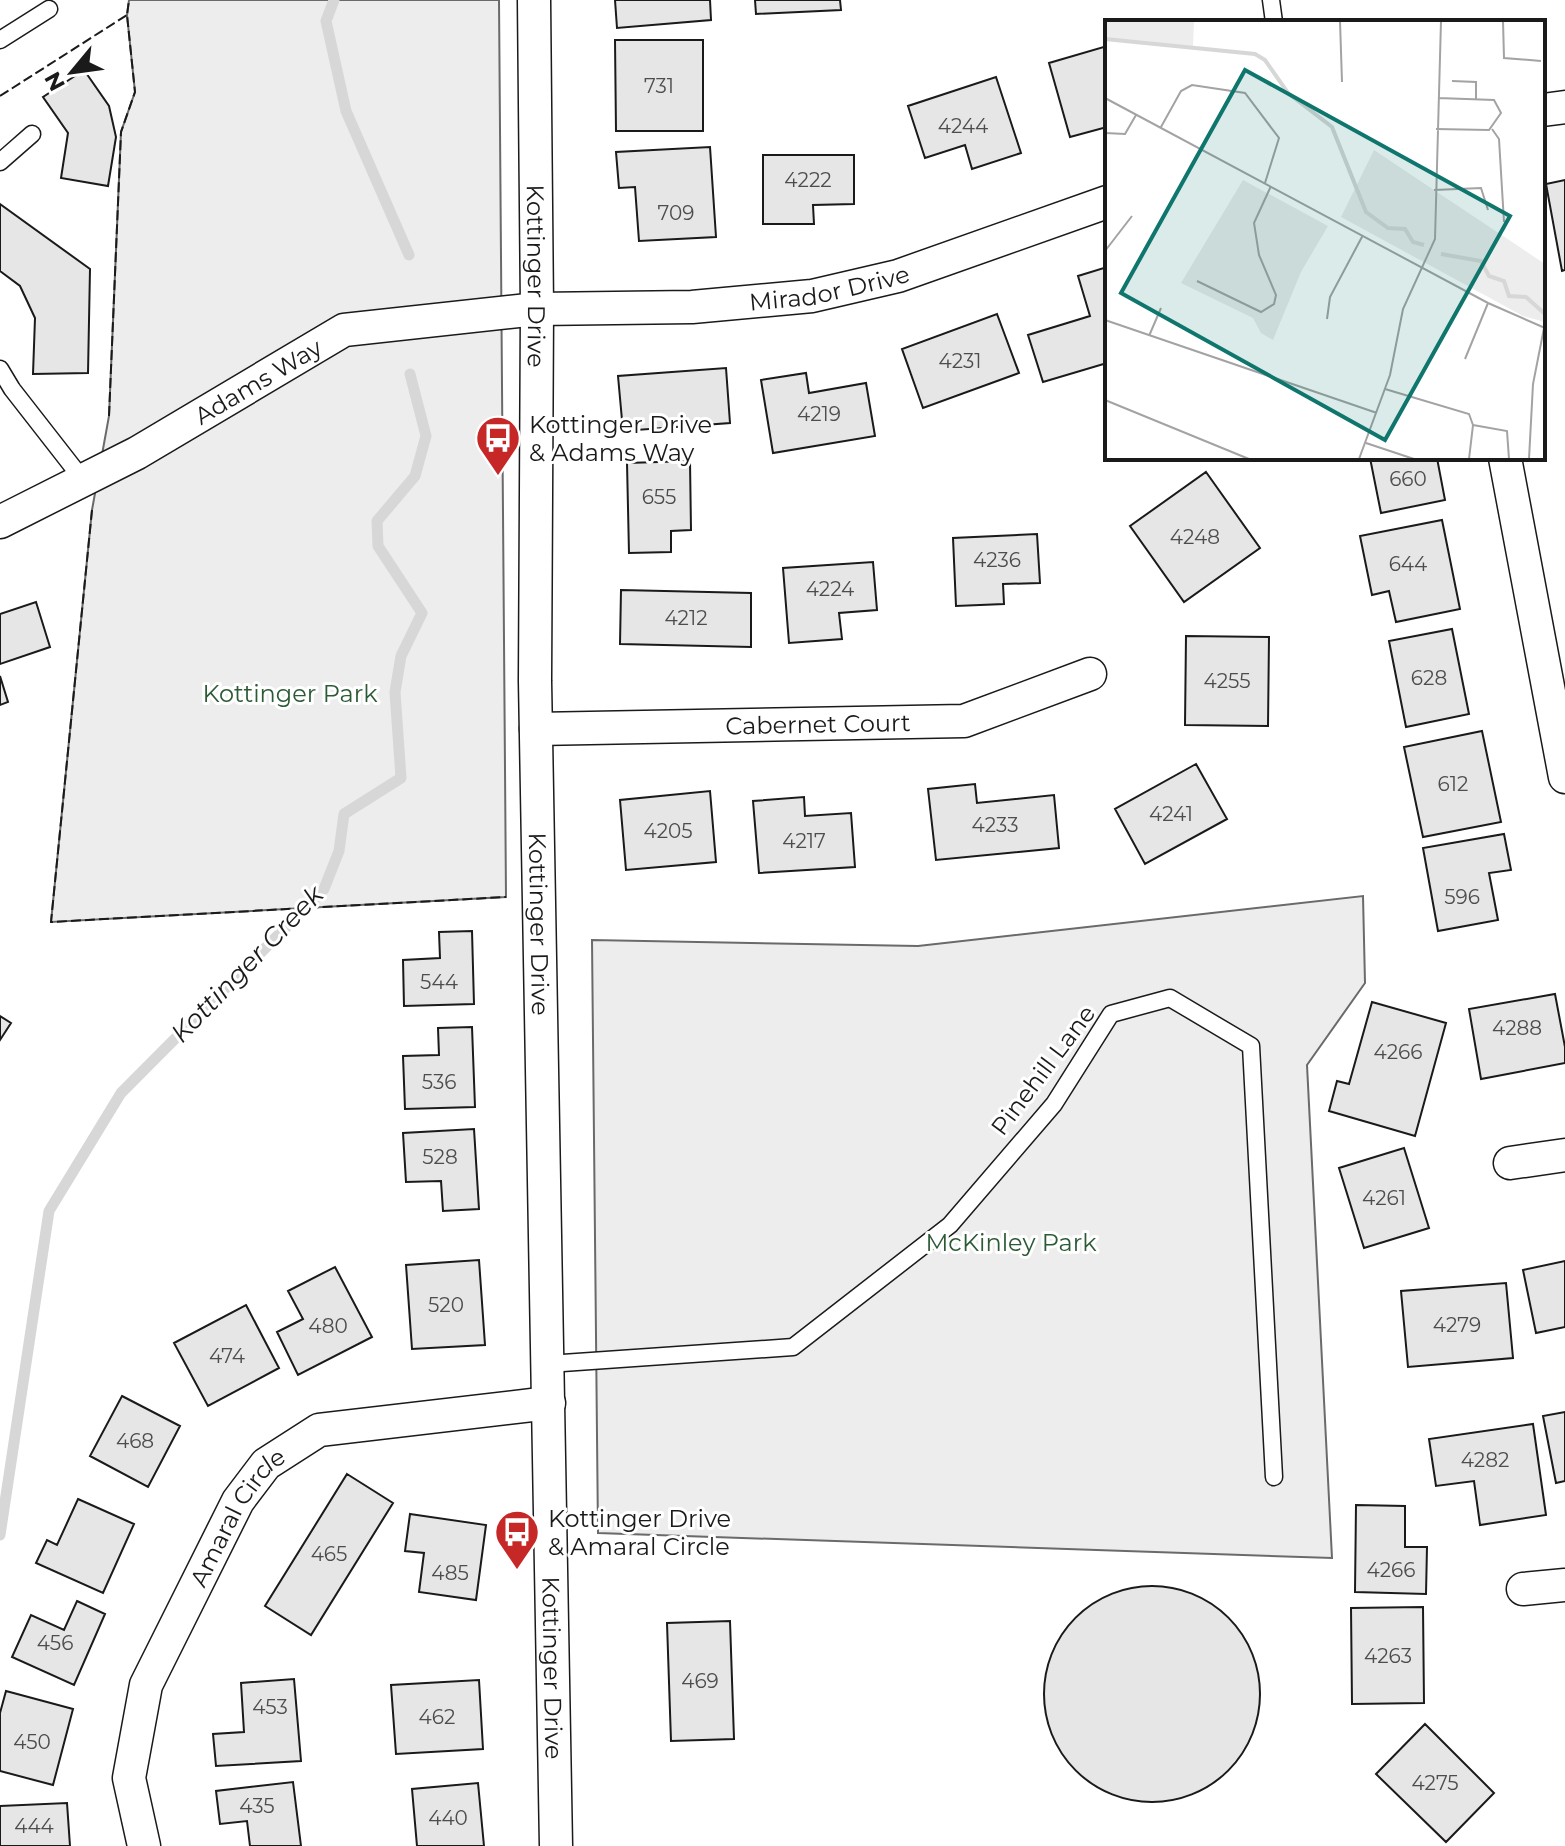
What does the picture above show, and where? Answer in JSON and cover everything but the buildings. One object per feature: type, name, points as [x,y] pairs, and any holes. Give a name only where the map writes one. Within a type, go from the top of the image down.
[{"type":"street","name":"Kottinger Drive","points":[[534,0],[536,729],[556,1846]]},
{"type":"street","points":[[1545,110],[1565,107]]},
{"type":"street","name":"Mirador Drive","points":[[537,309],[692,307],[812,296],[898,276],[1105,203]]},
{"type":"street","name":"Adams Way","points":[[0,522],[137,453],[344,330],[537,309]]},
{"type":"street","points":[[1505,460],[1565,777]]},
{"type":"street","name":"Cabernet Court","points":[[536,729],[964,721],[1090,674]]},
{"type":"street","points":[[1510,1163],[1565,1155]]},
{"type":"street","name":"Amaral Circle","points":[[144,1846],[129,1778],[146,1685],[238,1501],[266,1464],[319,1430],[549,1403]]},
{"type":"street","points":[[1523,1589],[1565,1585]]},
{"type":"lane","points":[[1271,0],[1274,20]]},
{"type":"lane","points":[[0,40],[49,9]]},
{"type":"lane","points":[[0,162],[32,134]]},
{"type":"lane","points":[[0,369],[83,480]]},
{"type":"lane","name":"Pinehill Lane","points":[[548,1364],[793,1347],[950,1225],[1054,1104],[1111,1014],[1170,998],[1251,1046],[1274,1477]]},
{"type":"shaded area","name":"Kottinger Park","points":[[129,0],[499,0],[506,897],[51,922],[92,510],[109,416],[121,132],[135,92],[127,15]]},
{"type":"shaded area","name":"McKinley Park","points":[[1363,896],[1365,983],[1307,1065],[1332,1558],[598,1533],[592,940],[918,946]]},
{"type":"waterway","name":"Kottinger Creek","points":[[334,0],[326,21],[346,111],[409,255]]},
{"type":"waterway","name":"Kottinger Creek","points":[[0,1535],[49,1211],[121,1093],[324,889],[339,851],[344,814],[401,778],[395,692],[401,656],[422,613],[378,546],[377,521],[415,476],[426,436],[410,374]]},
{"type":"fence","points":[[109,416],[121,132],[135,92],[127,15],[129,0]]},
{"type":"fence","points":[[0,96],[127,15]]},
{"type":"fence","points":[[92,510],[51,922],[506,897]]},
{"type":"place","name":"Kottinger Drive & Adams Way","points":[[498,477]]},
{"type":"place","name":"Kottinger Drive & Amaral Circle","points":[[517,1571]]}]
